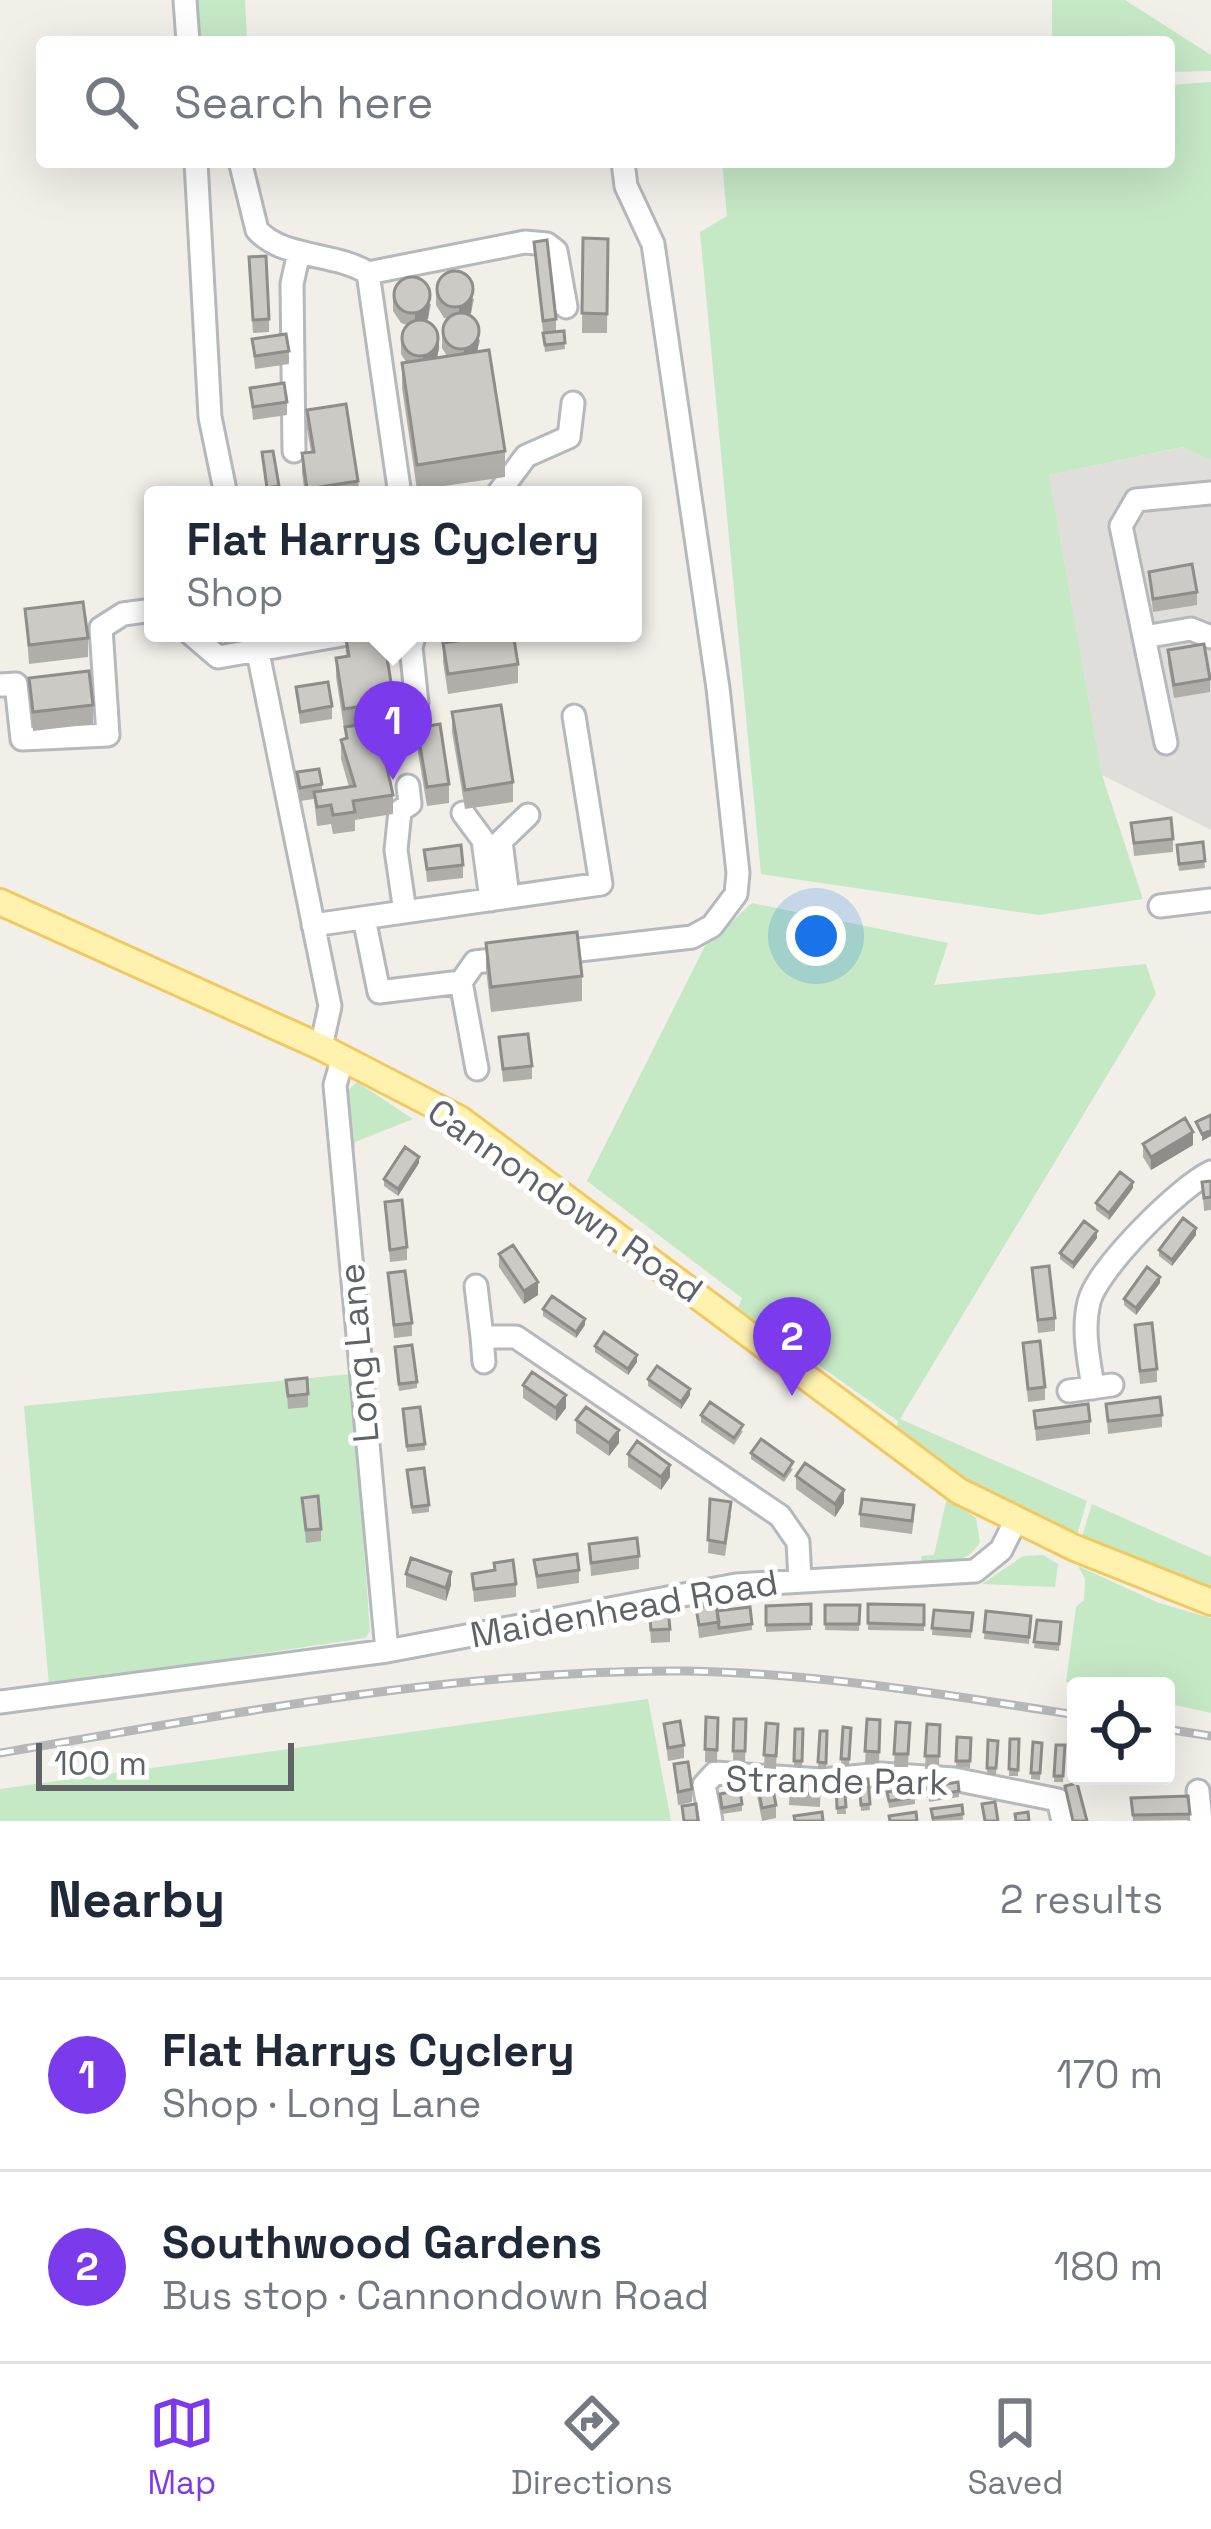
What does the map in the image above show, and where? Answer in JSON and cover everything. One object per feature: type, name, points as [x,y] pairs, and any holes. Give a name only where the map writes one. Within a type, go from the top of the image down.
[{"type":"main road","name":"Cannondown Road","points":[[0,902],[332,1052],[460,1119],[690,1287],[881,1437],[959,1491],[1016,1520]]},
{"type":"main road","points":[[1016,1520],[1211,1602]]},
{"type":"street","points":[[185,0],[188,36]]},
{"type":"street","points":[[196,168],[210,417],[224,486]]},
{"type":"street","points":[[242,168],[257,230],[299,252],[347,260],[368,273],[525,242],[547,244],[556,251],[566,307]]},
{"type":"street","points":[[364,918],[379,992],[461,982],[476,962],[692,937],[712,926],[736,894],[718,688],[653,244],[626,186],[623,168]]},
{"type":"street","points":[[294,451],[292,284],[299,252]]},
{"type":"street","points":[[368,273],[399,486]]},
{"type":"street","points":[[504,486],[526,456],[569,437],[573,403]]},
{"type":"street","points":[[1166,743],[1150,719],[1144,637],[1121,526],[1136,500],[1211,493]]},
{"type":"street","points":[[18,683],[22,739],[108,735],[93,676],[101,628],[123,614],[144,611]]},
{"type":"street","points":[[1144,637],[1191,629],[1211,637]]},
{"type":"street","points":[[200,642],[218,657],[256,642]]},
{"type":"street","name":"Long Lane","points":[[256,642],[330,1006],[386,1651]]},
{"type":"street","points":[[412,642],[417,703]]},
{"type":"street","points":[[313,926],[601,884],[574,716]]},
{"type":"street","points":[[405,912],[396,850],[400,811],[410,804],[408,786]]},
{"type":"street","points":[[463,813],[482,840],[500,899]]},
{"type":"street","points":[[500,899],[501,841],[528,815]]},
{"type":"street","points":[[1160,907],[1211,900]]},
{"type":"street","points":[[461,982],[477,1069]]},
{"type":"street","points":[[1069,1390],[1103,1386],[1084,1324],[1090,1294],[1167,1200],[1211,1172]]},
{"type":"street","points":[[476,1286],[484,1362]]},
{"type":"street","points":[[482,1337],[517,1336],[780,1516],[798,1542],[800,1580]]},
{"type":"street","name":"Maidenhead Road","points":[[0,1702],[386,1651],[673,1595],[800,1580],[975,1571],[1000,1550],[1016,1520]]},
{"type":"street","name":"Strande Park","points":[[711,1821],[704,1785],[715,1773],[822,1780],[881,1774],[954,1779],[1004,1793],[1044,1794],[1058,1800],[1063,1821]]},
{"type":"street","points":[[1198,1791],[1202,1821]]},
{"type":"shaded area","points":[[1184,447],[1211,460],[1211,830],[1102,775],[1049,475]]},
{"type":"green space","points":[[192,0],[245,0],[247,36],[195,36]]},
{"type":"green space","points":[[1052,0],[1125,0],[1211,55],[1211,71],[1175,72],[1175,36],[1052,36]]},
{"type":"green space","points":[[1211,82],[1211,460],[1183,447],[1049,475],[1102,775],[1143,899],[1039,915],[761,874],[700,232],[727,216],[723,168],[1175,168],[1175,85]]},
{"type":"green space","points":[[752,903],[948,943],[934,985],[1146,964],[1156,994],[900,1419],[1087,1501],[1077,1535],[967,1479],[896,1431],[898,1421],[738,1308],[742,1298],[587,1181],[705,946]]},
{"type":"green space","points":[[357,1082],[413,1119],[355,1142],[355,1148],[348,1145],[344,1094]]},
{"type":"green space","points":[[351,1374],[370,1631],[365,1638],[49,1685],[24,1406]]},
{"type":"green space","points":[[947,1498],[976,1518],[980,1542],[962,1558],[922,1562],[921,1556],[934,1555]]},
{"type":"green space","points":[[1092,1504],[1211,1557],[1211,1588],[1082,1537]]},
{"type":"green space","points":[[1043,1555],[1058,1564],[1055,1587],[982,1584],[1023,1556]]},
{"type":"green space","points":[[1078,1566],[1159,1603],[1211,1618],[1211,1713],[1175,1705],[1175,1677],[1067,1677],[1066,1682],[1076,1607],[1084,1600],[1085,1579]]},
{"type":"green space","points":[[648,1699],[671,1821],[0,1821],[0,1789]]},
{"type":"building","points":[[583,238],[608,239],[607,314],[582,313]]},
{"type":"building","points":[[547,240],[556,319],[543,321],[534,242]]},
{"type":"building","points":[[266,256],[269,319],[253,320],[249,257]]},
{"type":"building","points":[[455,271],[468,276],[473,289],[468,302],[455,307],[442,302],[437,289],[442,276]]},
{"type":"building","points":[[412,277],[425,282],[430,295],[425,308],[412,313],[399,308],[394,295],[399,282]]},
{"type":"building","points":[[461,313],[474,318],[479,331],[474,344],[461,349],[448,344],[443,331],[448,318]]},
{"type":"building","points":[[420,320],[433,325],[438,338],[433,351],[420,356],[407,351],[402,338],[407,325]]},
{"type":"building","points":[[564,331],[565,343],[545,345],[543,333]]},
{"type":"building","points":[[286,334],[289,351],[255,356],[252,339]]},
{"type":"building","points":[[489,350],[505,451],[417,465],[402,363]]},
{"type":"building","points":[[284,383],[287,402],[253,407],[250,388]]},
{"type":"building","points":[[346,404],[358,481],[307,486],[302,453],[314,452],[307,410]]},
{"type":"building","points":[[273,451],[279,486],[267,486],[262,452]]},
{"type":"building","points":[[1192,564],[1197,592],[1153,599],[1149,572]]},
{"type":"building","points":[[83,602],[88,638],[29,645],[25,609]]},
{"type":"building","points":[[347,642],[384,642],[394,701],[344,709],[336,658],[349,656]]},
{"type":"building","points":[[514,642],[518,664],[448,674],[443,643]]},
{"type":"building","points":[[1204,644],[1210,679],[1174,685],[1168,650]]},
{"type":"building","points":[[89,671],[93,705],[33,712],[29,678]]},
{"type":"building","points":[[328,682],[332,706],[300,712],[296,687]]},
{"type":"building","points":[[501,705],[513,782],[465,790],[452,712]]},
{"type":"building","points":[[377,722],[393,795],[353,801],[355,812],[333,815],[331,805],[317,807],[314,792],[355,786],[341,740],[347,738],[345,727]]},
{"type":"building","points":[[440,724],[449,784],[427,787],[417,728]]},
{"type":"building","points":[[319,769],[322,784],[300,788],[297,772]]},
{"type":"building","points":[[1171,818],[1173,839],[1134,843],[1131,823]]},
{"type":"building","points":[[1203,842],[1205,861],[1179,864],[1177,845]]},
{"type":"building","points":[[461,845],[463,865],[427,869],[424,850]]},
{"type":"building","points":[[577,932],[582,976],[491,987],[486,943]]},
{"type":"building","points":[[528,1034],[532,1066],[503,1069],[499,1037]]},
{"type":"building","points":[[1211,1115],[1211,1130],[1202,1134],[1196,1122]]},
{"type":"building","points":[[1185,1118],[1193,1132],[1151,1157],[1143,1144]]},
{"type":"building","points":[[405,1147],[419,1157],[398,1189],[384,1179]]},
{"type":"building","points":[[1120,1172],[1133,1182],[1109,1213],[1096,1203]]},
{"type":"building","points":[[1211,1181],[1211,1197],[1204,1198],[1202,1182]]},
{"type":"building","points":[[402,1200],[407,1247],[390,1250],[385,1202]]},
{"type":"building","points":[[1183,1218],[1196,1228],[1172,1260],[1159,1250]]},
{"type":"building","points":[[1084,1221],[1097,1231],[1073,1263],[1060,1253]]},
{"type":"building","points":[[513,1245],[538,1282],[524,1291],[499,1254]]},
{"type":"building","points":[[1049,1266],[1055,1318],[1038,1320],[1032,1268]]},
{"type":"building","points":[[1147,1267],[1160,1277],[1136,1308],[1124,1299]]},
{"type":"building","points":[[405,1271],[412,1323],[394,1325],[388,1273]]},
{"type":"building","points":[[552,1296],[585,1319],[576,1332],[543,1309]]},
{"type":"building","points":[[1152,1323],[1157,1369],[1140,1371],[1135,1325]]},
{"type":"building","points":[[604,1332],[637,1355],[628,1369],[595,1346]]},
{"type":"building","points":[[1040,1341],[1045,1387],[1028,1389],[1023,1343]]},
{"type":"building","points":[[412,1345],[417,1382],[399,1384],[395,1347]]},
{"type":"building","points":[[657,1366],[690,1389],[681,1402],[648,1379]]},
{"type":"building","points":[[532,1372],[566,1395],[556,1408],[523,1385]]},
{"type":"building","points":[[307,1378],[308,1394],[288,1396],[286,1380]]},
{"type":"building","points":[[1160,1397],[1162,1415],[1108,1421],[1106,1404]]},
{"type":"building","points":[[710,1402],[743,1425],[734,1438],[701,1415]]},
{"type":"building","points":[[1088,1404],[1090,1421],[1036,1428],[1034,1411]]},
{"type":"building","points":[[420,1407],[425,1444],[407,1446],[403,1409]]},
{"type":"building","points":[[586,1407],[619,1430],[609,1443],[576,1420]]},
{"type":"building","points":[[761,1439],[793,1462],[784,1476],[751,1453]]},
{"type":"building","points":[[637,1441],[670,1465],[661,1477],[628,1454]]},
{"type":"building","points":[[805,1463],[844,1490],[835,1504],[796,1476]]},
{"type":"building","points":[[424,1468],[429,1505],[412,1507],[407,1470]]},
{"type":"building","points":[[318,1496],[321,1529],[306,1530],[302,1498]]},
{"type":"building","points":[[710,1499],[731,1502],[725,1543],[708,1540]]},
{"type":"building","points":[[862,1499],[914,1505],[912,1521],[860,1514]]},
{"type":"building","points":[[637,1538],[639,1556],[591,1563],[589,1544]]},
{"type":"building","points":[[577,1554],[579,1570],[537,1576],[534,1560]]},
{"type":"building","points":[[411,1558],[451,1572],[446,1588],[406,1574]]},
{"type":"building","points":[[513,1560],[516,1584],[474,1589],[472,1574],[495,1570],[494,1563]]},
{"type":"building","points":[[811,1604],[811,1624],[766,1625],[766,1606]]},
{"type":"building","points":[[868,1604],[924,1605],[924,1625],[868,1623]]},
{"type":"building","points":[[716,1605],[719,1622],[699,1625],[696,1608]]},
{"type":"building","points":[[825,1605],[860,1605],[859,1624],[825,1624]]},
{"type":"building","points":[[750,1607],[752,1624],[719,1628],[717,1611]]},
{"type":"building","points":[[668,1609],[670,1629],[651,1630],[649,1610]]},
{"type":"building","points":[[934,1610],[973,1613],[971,1631],[932,1628]]},
{"type":"building","points":[[986,1611],[1031,1616],[1029,1637],[984,1632]]},
{"type":"building","points":[[1037,1620],[1061,1622],[1059,1644],[1034,1642]]},
{"type":"building","points":[[706,1717],[718,1718],[717,1750],[705,1749]]},
{"type":"building","points":[[734,1719],[746,1719],[745,1751],[733,1751]]},
{"type":"building","points":[[867,1719],[880,1720],[879,1752],[865,1751]]},
{"type":"building","points":[[680,1721],[684,1745],[668,1748],[664,1724]]},
{"type":"building","points":[[896,1722],[910,1723],[908,1754],[894,1754]]},
{"type":"building","points":[[766,1723],[778,1724],[776,1756],[764,1755]]},
{"type":"building","points":[[927,1724],[940,1725],[939,1756],[925,1756]]},
{"type":"building","points":[[843,1727],[851,1728],[849,1759],[841,1759]]},
{"type":"building","points":[[795,1729],[803,1729],[802,1761],[794,1761]]},
{"type":"building","points":[[820,1731],[827,1731],[826,1763],[818,1762]]},
{"type":"building","points":[[957,1737],[971,1738],[970,1761],[956,1761]]},
{"type":"building","points":[[1010,1739],[1019,1739],[1018,1770],[1009,1769]]},
{"type":"building","points":[[988,1740],[998,1741],[996,1768],[987,1768]]},
{"type":"building","points":[[1033,1742],[1042,1743],[1040,1773],[1031,1773]]},
{"type":"building","points":[[1056,1745],[1065,1745],[1063,1776],[1054,1776]]},
{"type":"building","points":[[688,1762],[692,1789],[678,1792],[674,1764]]},
{"type":"building","points":[[770,1774],[776,1805],[762,1808],[756,1777]]},
{"type":"building","points":[[790,1777],[821,1779],[820,1794],[789,1792]]},
{"type":"building","points":[[868,1779],[870,1804],[861,1805],[859,1780]]},
{"type":"building","points":[[836,1781],[844,1781],[846,1807],[837,1808]]},
{"type":"building","points":[[958,1782],[959,1791],[929,1796],[928,1787]]},
{"type":"building","points":[[1078,1785],[1087,1821],[1073,1821],[1065,1786]]},
{"type":"building","points":[[914,1788],[915,1797],[889,1801],[887,1792]]},
{"type":"building","points":[[740,1790],[742,1804],[722,1808],[720,1794]]},
{"type":"building","points":[[1188,1796],[1190,1814],[1133,1815],[1131,1798]]},
{"type":"building","points":[[995,1802],[998,1821],[985,1821],[982,1804]]},
{"type":"building","points":[[696,1804],[698,1821],[684,1821],[682,1806]]},
{"type":"building","points":[[962,1805],[963,1814],[933,1818],[931,1809]]},
{"type":"building","points":[[822,1812],[823,1821],[795,1821],[794,1816]]},
{"type":"building","points":[[916,1812],[917,1821],[890,1821],[889,1816]]},
{"type":"building","points":[[1028,1812],[1029,1821],[1016,1821],[1015,1814]]},
{"type":"railway","points":[[0,1753],[342,1697],[600,1672],[784,1676],[1067,1714]]},
{"type":"railway","points":[[1175,1730],[1211,1736]]},
{"type":"place","name":"Flat Harrys Cyclery","points":[[393,780]]},
{"type":"place","name":"Southwood Gardens","points":[[792,1396]]}]
